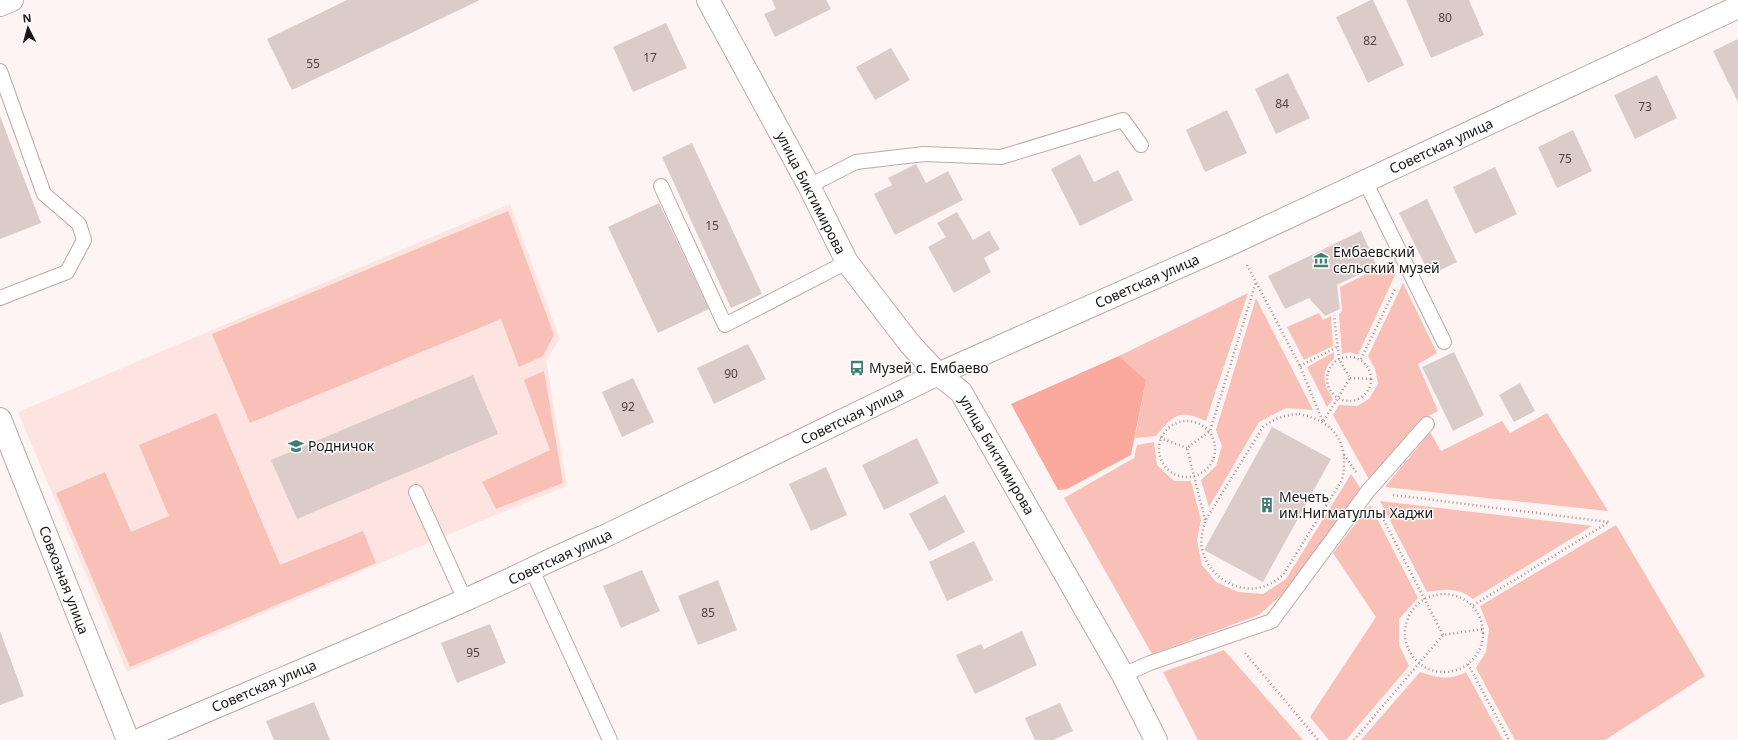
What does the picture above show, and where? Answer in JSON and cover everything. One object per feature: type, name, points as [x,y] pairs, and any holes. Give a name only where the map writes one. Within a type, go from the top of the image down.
[{"type":"street","points":[[0,5],[12,0]]},
{"type":"street","name":"улица Биктимирова","points":[[708,0],[809,186],[847,262],[910,344],[938,374],[962,392],[1123,675],[1156,740]]},
{"type":"street","name":"Советская улица","points":[[139,740],[532,570],[574,549],[610,534],[938,374],[1235,242],[1738,7]]},
{"type":"street","name":"Совхозная улица","points":[[0,419],[128,740]]},
{"type":"lane","points":[[0,71],[44,194],[79,224],[84,240],[66,272],[0,298]]},
{"type":"lane","points":[[809,186],[856,162],[924,154],[1001,157],[1123,120],[1141,145]]},
{"type":"lane","points":[[1365,182],[1444,342]]},
{"type":"lane","points":[[661,186],[725,325],[847,262]]},
{"type":"lane","points":[[1123,675],[1272,621],[1368,491],[1427,424]]},
{"type":"lane","points":[[416,492],[465,600]]},
{"type":"lane","points":[[532,570],[610,740]]},
{"type":"path","points":[[1235,242],[1300,366],[1323,422]]},
{"type":"path","points":[[1362,360],[1406,266]]},
{"type":"path","points":[[1187,448],[1210,431],[1256,282]]},
{"type":"path","points":[[1334,315],[1339,359],[1350,378]]},
{"type":"path","points":[[1300,366],[1337,347]]},
{"type":"path","points":[[1350,356],[1362,360],[1369,368],[1372,379],[1370,388],[1364,396],[1356,400],[1346,401],[1338,398],[1327,383],[1328,373],[1332,365],[1339,359],[1350,356]]},
{"type":"path","points":[[1350,378],[1372,379]]},
{"type":"path","points":[[1323,422],[1350,378]]},
{"type":"path","points":[[1344,454],[1342,480],[1284,575],[1273,583],[1261,587],[1248,588],[1235,586],[1223,580],[1214,572],[1206,560],[1202,548],[1202,535],[1205,521],[1263,426],[1274,419],[1286,415],[1299,414],[1311,416],[1323,422],[1333,430],[1340,441],[1344,454],[1368,491],[1443,636]]},
{"type":"path","points":[[1189,420],[1201,423],[1210,431],[1215,442],[1216,453],[1212,463],[1204,472],[1194,476],[1178,476],[1173,474],[1165,467],[1160,458],[1158,448],[1160,438],[1167,428],[1177,422],[1189,420]]},
{"type":"path","points":[[1160,438],[1187,448]]},
{"type":"path","points":[[1187,448],[1205,521]]},
{"type":"path","points":[[1368,491],[1609,522],[1472,606]]},
{"type":"path","points":[[1436,594],[1450,594],[1462,598],[1472,606],[1480,617],[1483,629],[1482,642],[1477,654],[1468,664],[1449,672],[1438,672],[1419,663],[1410,653],[1406,642],[1405,630],[1408,618],[1414,607],[1424,599],[1436,594]]},
{"type":"path","points":[[1354,740],[1443,636],[1483,629]]},
{"type":"path","points":[[1231,635],[1318,740]]},
{"type":"path","points":[[1468,664],[1509,740]]},
{"type":"shaded area","name":"Родничок","points":[[510,204],[560,339],[546,360],[567,486],[437,539],[127,672],[18,412]]},
{"type":"shaded area","points":[[508,211],[554,335],[543,356],[519,367],[501,319],[250,423],[212,334]]},
{"type":"shaded area","points":[[1392,261],[1396,273],[1358,355],[1350,352],[1342,354],[1339,314],[1342,311],[1340,287]]},
{"type":"shaded area","points":[[1403,283],[1437,353],[1418,364],[1438,411],[1424,418],[1369,479],[1333,415],[1339,405],[1357,406],[1369,399],[1378,384],[1375,369],[1368,356]]},
{"type":"shaded area","points":[[1248,293],[1206,421],[1189,415],[1178,416],[1173,418],[1156,436],[1135,438],[1146,380],[1119,356]]},
{"type":"shaded area","points":[[1256,298],[1313,410],[1286,408],[1259,422],[1209,507],[1201,480],[1216,466],[1222,446],[1216,430]]},
{"type":"shaded area","points":[[1319,313],[1323,320],[1331,316],[1333,346],[1304,360],[1287,327]]},
{"type":"shaded area","points":[[1334,352],[1334,359],[1327,368],[1324,378],[1333,399],[1327,407],[1307,367]]},
{"type":"shaded area","points":[[1119,356],[1146,380],[1131,455],[1067,489],[1058,490],[1011,404]]},
{"type":"shaded area","points":[[544,371],[563,483],[496,509],[482,482],[550,450],[524,380]]},
{"type":"shaded area","points":[[216,413],[280,565],[363,531],[376,563],[130,667],[56,493],[105,472],[131,532],[169,516],[139,445]]},
{"type":"shaded area","points":[[1547,413],[1608,511],[1385,487],[1430,432],[1441,451],[1502,421],[1510,433]]},
{"type":"shaded area","points":[[1154,442],[1157,465],[1174,481],[1191,481],[1201,520],[1197,540],[1202,565],[1216,582],[1238,592],[1263,594],[1286,579],[1351,474],[1361,489],[1297,581],[1259,615],[1152,654],[1064,498],[1134,458],[1137,445]]},
{"type":"shaded area","points":[[1380,501],[1592,526],[1473,599],[1462,592],[1451,590],[1427,592]]},
{"type":"shaded area","points":[[1370,505],[1418,598],[1399,619],[1399,645],[1409,666],[1346,740],[1329,740],[1310,717],[1376,617],[1333,553]]},
{"type":"shaded area","points":[[1616,525],[1705,676],[1605,740],[1515,740],[1476,668],[1486,652],[1489,629],[1480,606]]},
{"type":"shaded area","points":[[1224,650],[1303,740],[1198,740],[1163,672]]},
{"type":"shaded area","points":[[1420,672],[1432,676],[1449,678],[1466,672],[1503,740],[1361,740]]},
{"type":"building","points":[[347,0],[480,0],[292,90],[267,39]]},
{"type":"building","points":[[772,0],[826,0],[831,9],[775,37],[764,14],[776,9]]},
{"type":"building","points":[[1373,0],[1404,65],[1368,83],[1336,17]]},
{"type":"building","points":[[1406,0],[1469,0],[1484,35],[1431,58]]},
{"type":"building","points":[[666,23],[687,68],[633,92],[613,47]]},
{"type":"building","points":[[1738,39],[1738,102],[1713,51]]},
{"type":"building","points":[[891,48],[910,80],[875,100],[856,67]]},
{"type":"building","points":[[1288,73],[1310,118],[1276,134],[1255,89]]},
{"type":"building","points":[[1657,75],[1677,118],[1635,139],[1614,95]]},
{"type":"building","points":[[1227,110],[1247,153],[1205,172],[1186,130]]},
{"type":"building","points":[[0,116],[41,223],[0,239]]},
{"type":"building","points":[[1573,130],[1592,171],[1557,188],[1538,147]]},
{"type":"building","points":[[692,143],[762,294],[731,308],[662,157]]},
{"type":"building","points":[[1080,154],[1094,182],[1118,170],[1133,200],[1080,226],[1051,169]]},
{"type":"building","points":[[916,164],[926,183],[948,171],[963,200],[895,235],[874,194],[892,185],[888,178]]},
{"type":"building","points":[[1495,167],[1517,214],[1475,234],[1453,187]]},
{"type":"building","points":[[1427,199],[1457,262],[1430,275],[1399,213]]},
{"type":"building","points":[[659,203],[709,309],[658,333],[608,227]]},
{"type":"building","points":[[957,212],[973,240],[989,231],[1000,249],[984,258],[991,272],[954,293],[928,247],[946,237],[937,223]]},
{"type":"building","points":[[1361,231],[1377,266],[1337,285],[1340,309],[1325,316],[1309,298],[1285,309],[1268,276]]},
{"type":"building","points":[[748,344],[766,379],[714,404],[697,368]]},
{"type":"building","points":[[1454,352],[1484,415],[1453,431],[1422,367]]},
{"type":"building","points":[[473,375],[498,434],[297,519],[271,460]]},
{"type":"building","points":[[633,378],[654,422],[622,437],[602,392]]},
{"type":"building","points":[[1520,383],[1535,411],[1514,422],[1499,395]]},
{"type":"building","name":"Мечеть им.Нигматуллы Хаджи","points":[[1272,427],[1331,459],[1263,582],[1204,550]]},
{"type":"building","points":[[917,438],[939,483],[884,510],[862,465]]},
{"type":"building","points":[[826,467],[847,515],[811,531],[789,484]]},
{"type":"building","points":[[945,495],[965,532],[929,551],[909,514]]},
{"type":"building","points":[[974,541],[993,580],[947,601],[929,562]]},
{"type":"building","points":[[642,570],[660,611],[621,628],[603,586]]},
{"type":"building","points":[[718,580],[737,630],[698,645],[678,596]]},
{"type":"building","points":[[490,624],[506,663],[457,683],[441,643]]},
{"type":"building","points":[[0,631],[24,696],[0,705]]},
{"type":"building","points":[[1022,631],[1037,665],[975,694],[956,655],[981,644],[984,649]]},
{"type":"building","points":[[314,702],[330,740],[274,740],[266,721]]},
{"type":"building","points":[[1060,703],[1073,731],[1053,740],[1035,740],[1025,718]]},
{"type":"place","name":"Ембаевский сельский музей","points":[[1321,260]]},
{"type":"place","name":"Музей с. Ембаево","points":[[857,368]]},
{"type":"place","name":"Родничок","points":[[296,446]]},
{"type":"place","name":"Мечеть им.Нигматуллы Хаджи","points":[[1267,505]]}]
